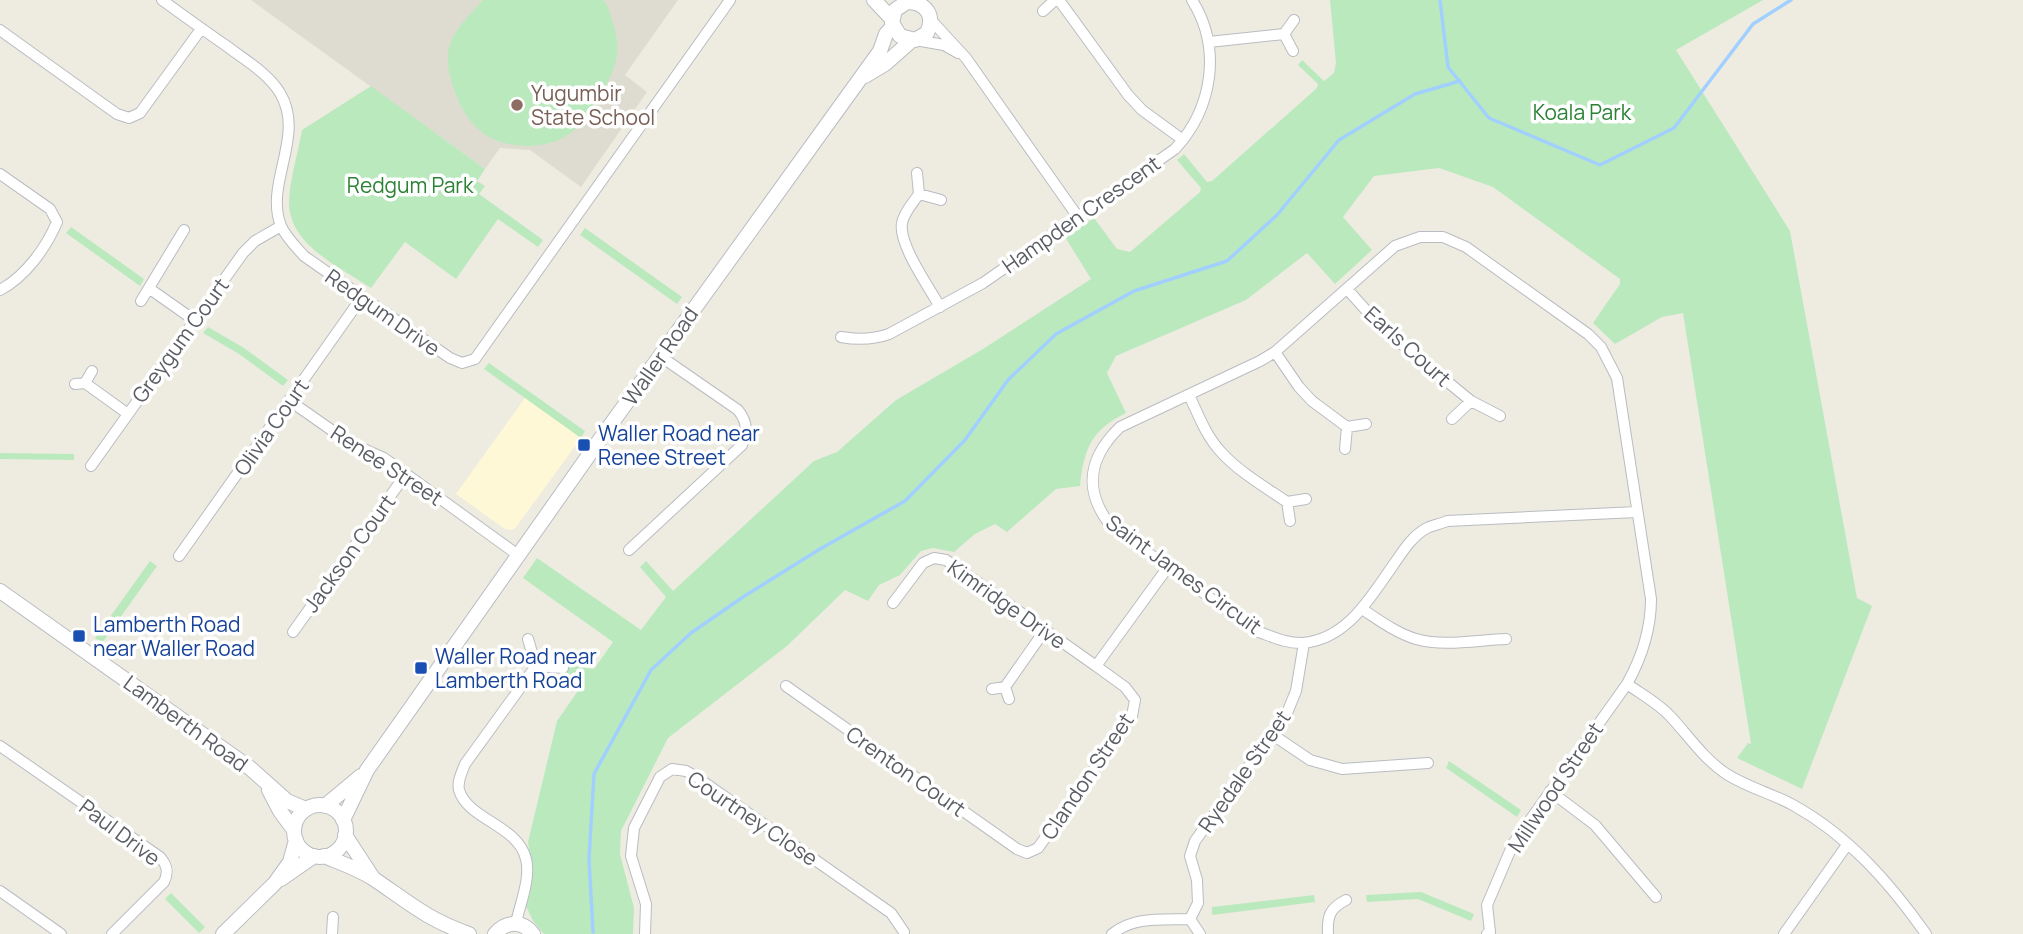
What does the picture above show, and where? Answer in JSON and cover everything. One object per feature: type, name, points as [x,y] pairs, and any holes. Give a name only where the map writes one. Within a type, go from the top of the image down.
[{"type":"street","points":[[162,0],[266,75],[281,94],[288,115],[289,136],[279,186],[281,226]]},
{"type":"street","name":"Redgum Drive","points":[[281,226],[304,256],[450,358],[462,363],[475,359],[730,0]]},
{"type":"street","points":[[874,0],[900,36],[944,45],[966,58]]},
{"type":"street","name":"Waller Road","points":[[858,80],[927,33],[937,0]]},
{"type":"street","points":[[1043,11],[1057,0],[1128,95],[1142,110],[1183,140]]},
{"type":"street","name":"Hampden Crescent","points":[[841,337],[875,339],[889,334],[983,283],[1175,149],[1202,109],[1207,93],[1209,42],[1204,21],[1192,0]]},
{"type":"street","name":"Waller Road","points":[[343,820],[367,770],[880,51],[895,10],[903,1],[922,4],[930,18]]},
{"type":"street","points":[[930,18],[966,58],[1078,217]]},
{"type":"street","points":[[1209,42],[1284,34],[1294,20]]},
{"type":"street","points":[[0,30],[117,114],[129,118],[140,113],[201,29]]},
{"type":"street","points":[[1284,34],[1293,51]]},
{"type":"street","points":[[917,173],[919,194],[901,224],[903,239],[940,307]]},
{"type":"street","points":[[0,174],[50,209],[57,222],[52,234],[25,271],[9,286],[0,290]]},
{"type":"street","points":[[919,194],[941,201]]},
{"type":"street","name":"Greygum Court","points":[[91,466],[254,240],[281,226]]},
{"type":"street","points":[[141,301],[184,230]]},
{"type":"street","name":"Saint James Circuit","points":[[1304,643],[1281,640],[1256,631],[1111,526],[1099,511],[1093,489],[1094,466],[1104,442],[1119,427],[1275,352],[1395,247],[1420,237],[1443,237],[1466,247],[1588,334],[1601,346],[1616,378],[1651,599],[1651,619],[1637,665],[1627,684]]},
{"type":"street","points":[[150,289],[194,320]]},
{"type":"street","name":"Earls Court","points":[[1347,289],[1382,328],[1471,401],[1500,416]]},
{"type":"street","name":"Olivia Court","points":[[179,556],[362,297]]},
{"type":"street","points":[[1275,352],[1312,401],[1347,427],[1366,424]]},
{"type":"street","points":[[629,550],[742,445],[746,433],[746,421],[738,411],[660,356]]},
{"type":"street","points":[[92,371],[80,383],[128,414]]},
{"type":"street","points":[[1189,395],[1209,435],[1220,452],[1234,465],[1287,502],[1306,499]]},
{"type":"street","name":"Renee Street","points":[[290,401],[350,443],[384,458],[519,555]]},
{"type":"street","name":"Earls Court","points":[[1452,419],[1471,401]]},
{"type":"street","points":[[1345,449],[1347,427]]},
{"type":"street","name":"Jackson Court","points":[[293,632],[406,474]]},
{"type":"street","points":[[1287,502],[1290,521]]},
{"type":"street","points":[[1304,643],[1339,631],[1362,609],[1408,543],[1426,528],[1447,521],[1637,512]]},
{"type":"street","name":"Kimridge Drive","points":[[893,603],[923,563],[934,558],[946,560],[1096,666]]},
{"type":"street","points":[[1096,666],[1168,567]]},
{"type":"street","name":"Lamberth Road","points":[[0,591],[250,768],[287,801],[306,809]]},
{"type":"street","points":[[1362,609],[1401,633],[1419,640],[1436,642],[1506,639]]},
{"type":"street","points":[[1005,687],[1045,630]]},
{"type":"street","points":[[528,639],[536,666]]},
{"type":"street","name":"Ryedale Street","points":[[1190,919],[1198,903],[1197,880],[1190,856],[1195,841],[1287,713],[1296,691],[1304,643]]},
{"type":"street","points":[[536,666],[563,668]]},
{"type":"street","points":[[516,923],[527,876],[524,852],[517,841],[468,804],[459,790],[459,778],[465,764],[536,666]]},
{"type":"street","name":"Clandon Street","points":[[1027,853],[1038,848],[1132,716],[1135,700],[1125,687],[1096,666]]},
{"type":"street","points":[[1627,684],[1668,713],[1700,751],[1725,773],[1792,804],[1819,822],[1873,866],[1926,934]]},
{"type":"street","name":"Millwood Street","points":[[1490,933],[1487,905],[1513,845],[1627,684]]},
{"type":"street","name":"Crenton Court","points":[[786,686],[1017,849],[1027,853]]},
{"type":"street","points":[[992,688],[1005,687]]},
{"type":"street","points":[[1005,687],[1009,699]]},
{"type":"street","points":[[1273,735],[1310,760],[1342,769],[1428,763]]},
{"type":"street","name":"Paul Drive","points":[[0,746],[165,863],[167,876],[164,882],[112,934]]},
{"type":"street","name":"Courtney Close","points":[[645,934],[646,904],[631,856],[632,837],[660,777],[672,769],[686,771],[695,776],[798,847],[891,913],[904,932]]},
{"type":"street","name":"Waller Road","points":[[325,806],[367,770]]},
{"type":"street","name":"Lamberth Road","points":[[267,784],[295,835]]},
{"type":"street","points":[[1550,791],[1595,825],[1657,897]]},
{"type":"street","points":[[223,934],[275,883],[290,862],[295,822],[312,806],[325,806],[336,811],[343,820],[345,835],[373,878]]},
{"type":"street","points":[[295,835],[306,853],[373,878],[416,910],[469,934]]},
{"type":"street","points":[[275,883],[319,856],[338,849],[345,835]]},
{"type":"street","points":[[1784,934],[1847,845]]},
{"type":"street","points":[[0,891],[61,934]]},
{"type":"street","points":[[1328,934],[1327,918],[1335,905],[1346,900]]},
{"type":"street","points":[[332,934],[333,916]]},
{"type":"street","points":[[1112,934],[1134,921],[1190,919],[1200,934]]},
{"type":"street","points":[[495,934],[501,927],[516,923],[533,934]]},
{"type":"shaded area","name":"Yugumbir State School","points":[[251,0],[678,0],[625,75],[647,92],[581,187],[530,150],[500,148],[485,169]]},
{"type":"shaded area","points":[[525,398],[581,438],[512,530],[505,529],[456,494]]},
{"type":"green space","points":[[483,0],[603,0],[607,5],[616,32],[615,64],[605,87],[587,115],[571,133],[548,143],[516,145],[484,134],[468,118],[456,95],[449,72],[449,48],[458,29]]},
{"type":"green space","name":"Koala Park","points":[[1330,0],[1763,0],[1676,50],[1790,231],[1857,598],[1872,606],[1802,789],[1737,758],[1748,743],[1751,744],[1683,313],[1662,317],[1615,344],[1593,323],[1620,284],[1620,279],[1493,187],[1439,168],[1374,176],[1343,217],[1372,250],[1335,284],[1307,253],[1246,300],[1116,356],[1107,373],[1126,413],[1105,426],[1091,442],[1084,461],[1080,486],[1056,489],[1007,532],[995,524],[975,534],[954,552],[933,548],[921,551],[900,575],[879,585],[868,601],[845,590],[787,646],[668,738],[621,831],[620,854],[634,908],[633,934],[544,934],[533,921],[526,906],[533,875],[528,842],[557,721],[584,682],[563,678],[564,664],[594,669],[613,642],[523,578],[537,558],[641,630],[666,597],[640,567],[646,561],[673,591],[814,461],[837,452],[896,400],[983,349],[1091,279],[1065,237],[1094,218],[1117,249],[1130,252],[1200,192],[1201,188],[1177,160],[1184,154],[1207,182],[1212,181],[1317,88],[1318,84],[1298,65],[1302,60],[1324,81],[1334,73],[1336,63]]},
{"type":"green space","name":"Redgum Park","points":[[371,86],[485,169],[477,181],[485,186],[479,194],[543,240],[538,247],[498,219],[456,279],[405,242],[371,288],[331,263],[306,242],[291,217],[289,201],[302,130]]},
{"type":"green space","points":[[71,227],[144,279],[140,286],[66,233]]},
{"type":"green space","points":[[585,228],[682,297],[677,304],[580,235]]},
{"type":"green space","points":[[208,327],[244,348],[288,380],[283,386],[239,354],[203,333]]},
{"type":"green space","points":[[489,363],[585,431],[581,438],[484,369]]},
{"type":"green space","points":[[0,453],[74,454],[74,460],[0,459]]},
{"type":"green space","points":[[150,561],[157,566],[102,643],[95,638]]},
{"type":"green space","points":[[1449,761],[1521,810],[1517,817],[1446,768]]},
{"type":"green space","points":[[1421,892],[1474,914],[1471,921],[1418,899],[1367,902],[1366,895]]},
{"type":"green space","points":[[171,893],[205,927],[199,933],[165,899]]},
{"type":"green space","points":[[1314,895],[1315,902],[1212,915],[1212,907]]},
{"type":"waterway","points":[[1440,0],[1448,67],[1489,118],[1600,165],[1674,128],[1753,24],[1791,0]]},
{"type":"waterway","points":[[593,932],[589,859],[594,774],[651,670],[691,633],[743,597],[905,501],[965,440],[1008,380],[1056,334],[1134,291],[1227,261],[1277,215],[1339,140],[1415,94],[1460,81]]},
{"type":"place","name":"Yugumbir State School","points":[[517,105]]},
{"type":"place","name":"Waller Road near Renee Street","points":[[584,445]]},
{"type":"place","name":"Lamberth Road near Waller Road","points":[[79,636]]},
{"type":"place","name":"Waller Road near Lamberth Road","points":[[421,668]]}]
